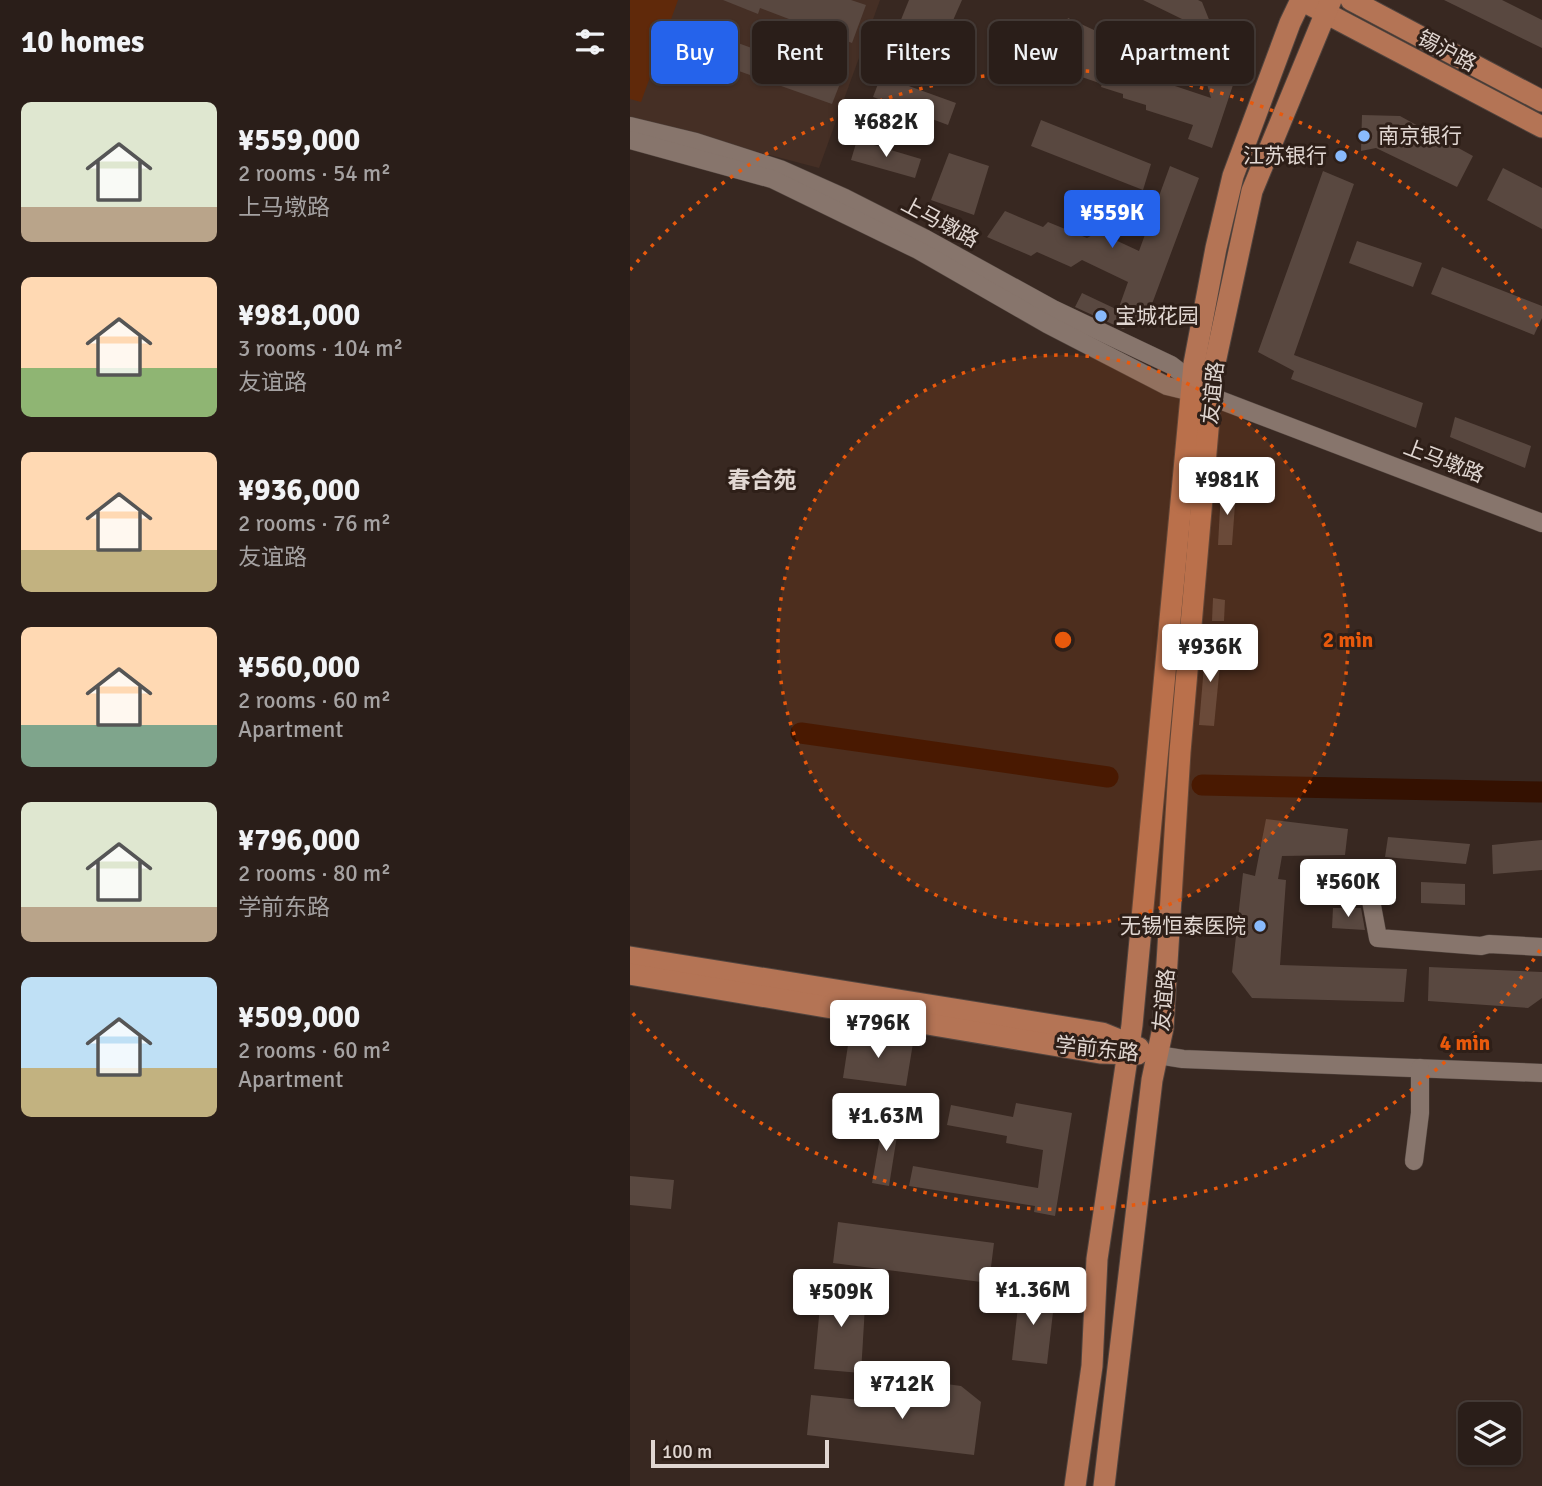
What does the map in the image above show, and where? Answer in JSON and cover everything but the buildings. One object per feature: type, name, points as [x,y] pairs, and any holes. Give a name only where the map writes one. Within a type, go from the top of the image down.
[{"type":"main road","points":[[1301,0],[1328,7],[1542,127]]},
{"type":"main road","name":"友谊路","points":[[1075,1486],[1091,1366],[1097,1259],[1127,1049],[1198,390],[1216,248],[1233,176],[1301,0]]},
{"type":"main road","name":"锡沪路","points":[[1352,0],[1542,101]]},
{"type":"main road","name":"友谊路","points":[[1104,1486],[1139,1190],[1163,1028],[1198,390],[1213,372],[1252,191],[1328,7]]},
{"type":"main road","name":"学前东路","points":[[630,957],[1102,1033],[1127,1049]]},
{"type":"main road","name":"学前东路","points":[[630,974],[1100,1053],[1127,1049],[1158,1055]]},
{"type":"street","name":"上马墩路","points":[[630,126],[696,142],[780,169],[845,198],[1053,309],[1171,365],[1198,390]]},
{"type":"street","name":"上马墩路","points":[[630,140],[772,179],[918,250],[1047,324],[1167,386],[1198,390],[1542,523]]},
{"type":"street","points":[[1367,879],[1378,938],[1481,946],[1489,944],[1542,947]]},
{"type":"street","points":[[1158,1055],[1182,1059],[1542,1073]]},
{"type":"street","points":[[1414,1161],[1420,1113],[1420,1068]]},
{"type":"shaded area","points":[[630,0],[880,0],[872,21],[861,21],[861,52],[819,168],[630,118]]},
{"type":"shaded area","points":[[630,0],[678,0],[670,21],[651,21],[651,74],[641,102],[630,99]]},
{"type":"waterway","points":[[801,733],[1108,777]]},
{"type":"waterway","points":[[1202,785],[1542,792]]},
{"type":"place","name":"南京银行","points":[[1364,136]]},
{"type":"place","name":"江苏银行","points":[[1341,156]]},
{"type":"place","name":"宝城花园","points":[[1101,316]]},
{"type":"place","name":"无锡恒泰医院","points":[[1260,926]]},
{"type":"district","name":"春合苑","points":[[762,480]]}]
